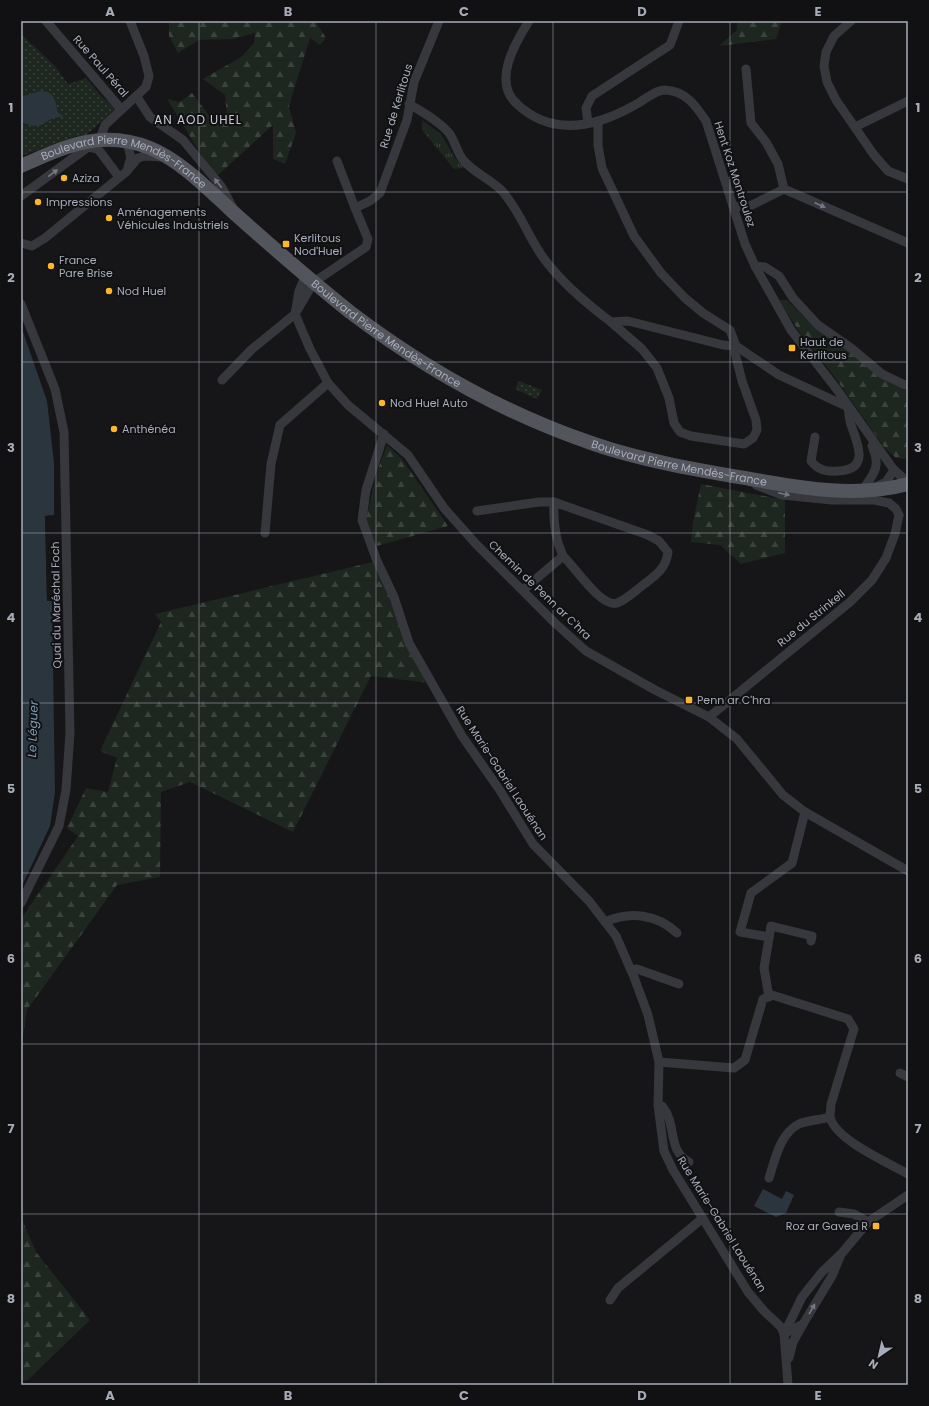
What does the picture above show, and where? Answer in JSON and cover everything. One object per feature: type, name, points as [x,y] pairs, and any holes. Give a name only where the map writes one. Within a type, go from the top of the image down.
[{"type":"main road","name":"Boulevard Pierre Mendès-France","points":[[21,166],[70,145],[100,139],[127,142],[149,148],[166,157],[193,176],[310,278],[385,337],[434,371],[511,412],[597,445],[648,459],[797,487],[861,492],[890,489],[908,483]]},
{"type":"street","name":"Rue Paul Péral","points":[[46,21],[121,109]]},
{"type":"street","points":[[100,139],[105,125],[121,109],[137,97],[146,87],[148,76],[144,56],[130,21]]},
{"type":"street","name":"Rue de Kerlitous","points":[[355,208],[370,201],[380,192],[407,120],[414,82],[439,21]]},
{"type":"street","name":"Hent Koz Montroulez","points":[[529,21],[508,61],[506,81],[512,100],[528,115],[545,123],[570,126],[588,123],[616,115],[663,90],[680,93],[695,104],[706,122],[754,266],[791,330],[826,375],[866,433],[894,470],[908,483]]},
{"type":"street","points":[[588,123],[586,108],[592,96],[670,44],[679,21]]},
{"type":"street","points":[[851,21],[834,36],[826,52],[824,66],[827,82],[836,100],[874,156],[888,171],[908,179]]},
{"type":"street","points":[[746,69],[751,123],[766,142],[778,164],[784,189]]},
{"type":"street","points":[[137,97],[150,117],[183,140],[221,186],[238,216]]},
{"type":"street","points":[[855,127],[908,101]]},
{"type":"street","points":[[409,104],[430,117],[448,133],[464,160],[502,191],[516,208],[528,234],[544,260],[566,284],[642,349],[657,368],[669,398],[674,423],[680,432],[691,436],[744,444],[753,438],[757,430],[756,420],[742,381],[734,353],[736,346],[730,330],[703,314],[685,298],[661,273],[634,236],[602,168],[598,145],[598,121]]},
{"type":"street","points":[[123,174],[131,158],[127,142]]},
{"type":"street","points":[[21,196],[88,148],[98,149],[123,174]]},
{"type":"street","points":[[21,243],[32,246],[45,238],[123,174],[138,158],[145,156],[166,157]]},
{"type":"street","points":[[222,380],[251,350],[294,314],[310,278],[366,246],[368,239],[336,161]]},
{"type":"street","points":[[734,207],[752,205],[784,189]]},
{"type":"street","points":[[784,189],[908,243]]},
{"type":"street","points":[[754,266],[765,267],[779,276],[793,298],[818,325],[851,348],[882,374],[906,385],[908,384]]},
{"type":"street","name":"Quai du Maréchal Foch","points":[[21,304],[55,389],[64,432],[70,733],[66,790],[59,826],[21,904]]},
{"type":"street","name":"Chemin de Penn ar C'hra","points":[[294,314],[328,383],[348,405],[408,455],[444,508],[476,544],[586,651],[655,690],[709,717],[737,739],[784,796],[805,812],[908,871]]},
{"type":"street","points":[[611,322],[628,321],[723,345],[736,346],[779,375],[848,407],[850,423],[858,440],[860,454],[856,465],[848,471],[831,472],[817,468],[811,461],[815,437]]},
{"type":"street","points":[[265,533],[271,464],[280,425],[328,383]]},
{"type":"street","name":"Hent Koz Montroulez","points":[[861,492],[876,471],[877,457],[866,433]]},
{"type":"street","name":"Rue Marie-Gabriel Laouénan","points":[[384,434],[366,490],[362,520],[377,562],[394,597],[409,643],[462,736],[499,789],[533,844],[589,901],[616,936],[648,1015],[658,1062],[658,1105],[664,1151],[673,1170],[748,1292],[764,1311],[781,1327],[784,1334]]},
{"type":"street","points":[[861,492],[886,482],[894,470]]},
{"type":"street","points":[[734,476],[782,495],[832,500],[874,500],[889,503],[903,516]]},
{"type":"street","points":[[477,511],[539,502],[554,502],[659,541],[668,552],[667,561],[657,574],[616,603],[607,603],[600,598],[574,565],[563,556],[553,517],[554,502]]},
{"type":"street","name":"Rue du Strinkell","points":[[709,717],[850,602],[872,580],[886,558],[903,516]]},
{"type":"street","points":[[523,590],[563,556]]},
{"type":"street","points":[[769,937],[740,932],[751,893],[792,863],[805,812]]},
{"type":"street","points":[[605,922],[616,917],[640,915],[654,918],[668,925],[677,933]]},
{"type":"street","points":[[658,1062],[734,1068],[745,1060],[766,998],[764,968],[771,926],[812,936],[811,941]]},
{"type":"street","points":[[631,970],[637,968],[679,984]]},
{"type":"street","points":[[766,998],[772,996],[848,1019],[854,1029],[831,1104],[830,1117],[837,1129],[847,1139],[908,1174]]},
{"type":"street","points":[[658,1105],[662,1106],[670,1118],[675,1147],[680,1157],[689,1162]]},
{"type":"street","points":[[769,1178],[780,1147],[789,1131],[800,1124],[830,1117]]},
{"type":"street","points":[[788,1385],[784,1334],[802,1297],[822,1272],[842,1253],[868,1222],[908,1195]]},
{"type":"street","points":[[839,1212],[854,1214],[868,1222]]},
{"type":"street","points":[[610,1300],[618,1288],[702,1218]]},
{"type":"street","points":[[788,1385],[790,1349],[832,1276],[842,1253]]},
{"type":"street","points":[[784,1334],[803,1324]]},
{"type":"green space","points":[[169,21],[318,21],[317,24],[326,38],[320,45],[310,38],[289,106],[296,133],[285,164],[273,159],[273,125],[217,176],[204,159],[167,99],[180,102],[192,93],[214,122],[227,118],[225,95],[203,79],[241,57],[254,43],[255,33],[232,39],[199,40],[178,53],[169,36]]},
{"type":"green space","points":[[737,21],[782,21],[776,39],[719,46],[737,30]]},
{"type":"green space","points":[[21,34],[55,66],[68,84],[86,78],[104,99],[119,107],[85,136],[74,137],[21,156]]},
{"type":"green space","points":[[422,120],[441,134],[455,158],[464,168],[454,169],[422,130]]},
{"type":"green space","points":[[779,300],[787,300],[813,326],[846,349],[877,375],[908,392],[908,459],[896,458],[884,447],[831,372],[802,336]]},
{"type":"green space","points":[[519,381],[542,390],[537,399],[515,389]]},
{"type":"green space","points":[[387,445],[402,459],[448,526],[377,546],[366,520],[376,474]]},
{"type":"green space","points":[[701,484],[785,500],[785,553],[741,564],[720,545],[691,542],[693,522]]},
{"type":"green space","points":[[377,561],[430,683],[371,676],[293,832],[190,782],[161,792],[160,877],[117,885],[27,1010],[21,1049],[21,919],[78,836],[67,828],[86,788],[108,792],[117,758],[100,751],[161,622],[155,614]]},
{"type":"green space","points":[[21,1217],[36,1252],[90,1320],[28,1380],[21,1381]]},
{"type":"water","points":[[40,91],[49,92],[52,95],[58,114],[63,115],[62,117],[51,119],[44,124],[36,126],[21,122],[21,97]]},
{"type":"water","name":"Le Léguer","points":[[21,326],[47,401],[54,463],[54,515],[45,516],[47,601],[52,601],[55,792],[50,826],[21,888]]},
{"type":"water","points":[[763,1189],[782,1199],[786,1191],[794,1195],[786,1213],[776,1217],[754,1206]]},
{"type":"pier","points":[[56,515],[55,517],[47,518],[49,599],[53,599],[54,601],[47,601],[45,516]]},
{"type":"place","name":"Aziza","points":[[64,178]]},
{"type":"place","name":"Impressions","points":[[38,202]]},
{"type":"place","name":"Aménagements Véhicules Industriels","points":[[109,218]]},
{"type":"place","name":"Kerlitous Nod'Huel","points":[[286,244]]},
{"type":"place","name":"France Pare Brise","points":[[51,266]]},
{"type":"place","name":"Nod Huel","points":[[109,291]]},
{"type":"place","name":"Haut de Kerlitous","points":[[792,348]]},
{"type":"place","name":"Nod Huel Auto","points":[[382,403]]},
{"type":"place","name":"Anthénéa","points":[[114,429]]},
{"type":"place","name":"Penn ar C'hra","points":[[689,700]]},
{"type":"place","name":"Roz ar Gaved R","points":[[876,1226]]},
{"type":"district","name":"AN AOD UHEL","points":[[198,120]]}]
